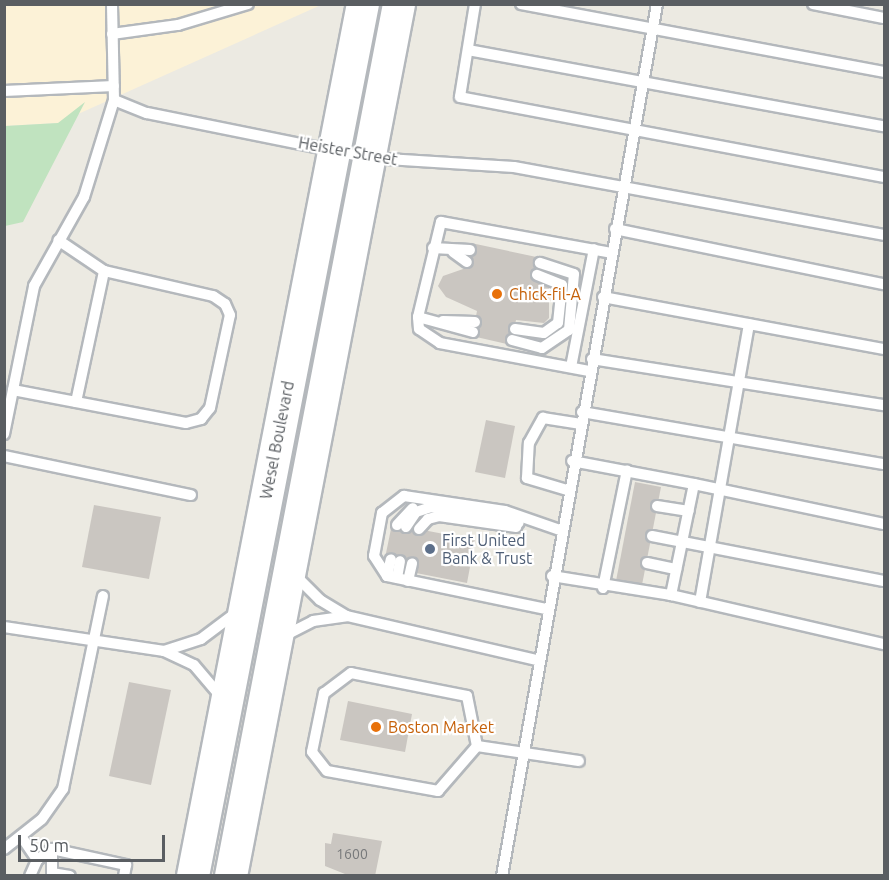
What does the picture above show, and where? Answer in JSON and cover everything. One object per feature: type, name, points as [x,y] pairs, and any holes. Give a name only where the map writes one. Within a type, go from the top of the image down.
[{"type":"main road","name":"Wesel Boulevard","points":[[193,876],[363,4]]},
{"type":"main road","points":[[231,876],[399,4]]},
{"type":"lane","points":[[4,434],[34,285],[57,240],[84,197],[114,100],[112,4]]},
{"type":"lane","points":[[112,34],[178,25],[248,4]]},
{"type":"lane","points":[[475,4],[460,97],[634,127],[885,177]]},
{"type":"lane","points":[[521,4],[885,72]]},
{"type":"lane","points":[[502,876],[524,752],[536,660],[657,4]]},
{"type":"lane","points":[[813,4],[885,18]]},
{"type":"lane","points":[[468,50],[885,126]]},
{"type":"lane","points":[[4,91],[114,86]]},
{"type":"lane","name":"Heister Street","points":[[114,100],[147,113],[371,158],[514,167],[885,235]]},
{"type":"lane","points":[[589,371],[440,343],[419,329],[418,317],[437,228],[447,220],[611,253]]},
{"type":"lane","points":[[615,229],[885,284]]},
{"type":"lane","points":[[13,390],[186,423],[201,419],[210,408],[230,315],[225,304],[213,296],[104,272],[57,240]]},
{"type":"lane","points":[[433,248],[453,252],[470,249]]},
{"type":"lane","points":[[571,367],[594,249]]},
{"type":"lane","points":[[453,252],[467,262]]},
{"type":"lane","points":[[537,275],[562,285],[558,323],[544,333],[513,335],[542,348],[568,330],[574,274],[540,263]]},
{"type":"lane","points":[[75,402],[104,272]]},
{"type":"lane","points":[[603,297],[885,349]]},
{"type":"lane","points":[[418,317],[474,327]]},
{"type":"lane","points":[[700,602],[749,324]]},
{"type":"lane","points":[[592,359],[740,380],[885,405]]},
{"type":"lane","points":[[582,411],[730,434],[885,464]]},
{"type":"lane","points":[[567,490],[530,482],[524,472],[529,442],[543,418],[580,424]]},
{"type":"lane","points":[[4,456],[191,495]]},
{"type":"lane","points":[[573,462],[694,484],[720,494],[885,524]]},
{"type":"lane","points":[[603,588],[615,558],[626,501],[627,470]]},
{"type":"lane","points":[[670,595],[694,484]]},
{"type":"lane","points":[[537,526],[505,511],[404,496],[388,506],[380,524],[374,556],[392,577],[546,609]]},
{"type":"lane","points":[[657,506],[689,511]]},
{"type":"lane","points":[[402,526],[416,512],[431,507],[560,530]]},
{"type":"lane","points":[[419,530],[428,519],[439,516],[500,527],[537,526]]},
{"type":"lane","points":[[652,536],[885,581]]},
{"type":"lane","points":[[392,577],[395,560]]},
{"type":"lane","points":[[408,581],[412,563]]},
{"type":"lane","points":[[646,563],[676,570]]},
{"type":"lane","points":[[290,569],[320,600],[347,616],[536,660]]},
{"type":"lane","points":[[552,576],[603,588],[670,595],[885,644]]},
{"type":"lane","points":[[4,849],[54,805],[63,789],[103,596]]},
{"type":"lane","points":[[164,651],[201,639],[244,607]]},
{"type":"lane","points":[[277,639],[313,621],[347,616]]},
{"type":"lane","points":[[4,627],[164,651],[194,665],[228,705]]},
{"type":"lane","points":[[351,673],[467,696],[477,746],[438,791],[327,771],[312,752],[324,693],[335,680],[351,673]]},
{"type":"lane","points":[[477,746],[579,761]]},
{"type":"lane","points":[[21,836],[37,860]]},
{"type":"lane","points":[[52,849],[52,873],[70,876]]},
{"type":"lane","points":[[30,876],[37,860],[52,849],[126,865],[124,876]]},
{"type":"shaded area","points":[[5,5],[321,5],[58,123],[5,126]]},
{"type":"green space","points":[[85,102],[23,222],[5,226],[5,126],[58,123]]},
{"type":"building","name":"Chick-fil-A","points":[[471,243],[541,258],[536,280],[549,285],[549,318],[544,323],[516,320],[511,345],[472,336],[477,311],[446,297],[438,286],[443,276],[466,268]]},
{"type":"building","points":[[486,420],[515,426],[505,478],[475,472]]},
{"type":"building","points":[[635,482],[661,487],[642,585],[616,581]]},
{"type":"building","points":[[94,505],[161,517],[149,579],[82,567]]},
{"type":"building","name":"First United Bank & Trust","points":[[392,524],[475,540],[467,583],[416,573],[418,564],[385,558]]},
{"type":"building","points":[[129,682],[171,690],[151,785],[109,776]]},
{"type":"building","name":"Boston Market","points":[[348,701],[412,714],[405,752],[340,740]]},
{"type":"building","points":[[333,833],[382,841],[375,876],[350,876],[325,866],[325,843],[331,844]]},
{"type":"place","name":"Chick-fil-A","points":[[497,294]]},
{"type":"place","name":"First United Bank & Trust","points":[[430,549]]},
{"type":"place","name":"Boston Market","points":[[376,727]]}]
